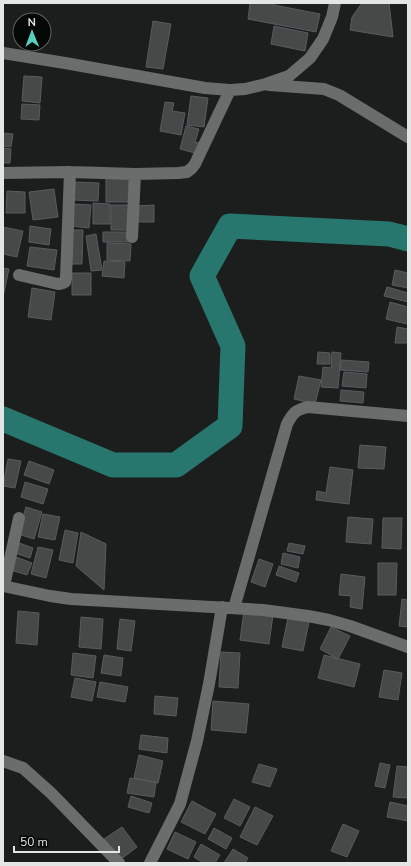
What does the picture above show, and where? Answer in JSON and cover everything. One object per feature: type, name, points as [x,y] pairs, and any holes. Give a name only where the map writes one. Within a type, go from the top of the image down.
[{"type":"street","points":[[3,53],[205,88],[230,90],[245,89],[289,76],[310,58],[323,39],[332,18],[335,3]]},
{"type":"street","points":[[266,84],[324,89],[339,95],[408,137]]},
{"type":"street","points":[[3,173],[70,172],[135,174],[187,172],[195,164],[230,90]]},
{"type":"street","points":[[19,275],[58,284],[65,282],[70,172]]},
{"type":"street","points":[[132,237],[135,174]]},
{"type":"street","points":[[150,863],[180,804],[197,741],[228,608],[286,424],[294,412],[308,407],[408,416]]},
{"type":"street","points":[[19,518],[3,586],[71,599],[270,611],[329,620],[408,647]]},
{"type":"street","points":[[3,761],[23,768],[51,793],[119,863]]},
{"type":"building","points":[[250,3],[275,3],[274,5],[320,14],[316,32],[248,19]]},
{"type":"building","points":[[362,3],[389,3],[393,37],[350,30],[352,17]]},
{"type":"building","points":[[153,21],[171,24],[163,69],[146,67]]},
{"type":"building","points":[[274,26],[308,33],[305,51],[271,44]]},
{"type":"building","points":[[24,76],[42,77],[40,103],[22,101]]},
{"type":"building","points":[[191,96],[208,98],[204,127],[187,125]]},
{"type":"building","points":[[165,102],[174,103],[172,111],[185,113],[181,135],[160,131]]},
{"type":"building","points":[[22,104],[40,105],[39,120],[21,119]]},
{"type":"building","points":[[186,126],[199,129],[195,142],[201,143],[199,154],[180,149]]},
{"type":"building","points":[[3,133],[13,134],[11,147],[3,146]]},
{"type":"building","points":[[3,148],[11,149],[10,163],[3,163]]},
{"type":"building","points":[[106,177],[129,177],[129,202],[106,202]]},
{"type":"building","points":[[75,182],[99,183],[98,201],[74,200]]},
{"type":"building","points":[[54,189],[58,217],[33,220],[29,192]]},
{"type":"building","points":[[7,191],[25,192],[25,213],[6,213]]},
{"type":"building","points":[[93,203],[110,204],[110,224],[93,224]]},
{"type":"building","points":[[73,204],[91,205],[89,228],[71,226]]},
{"type":"building","points":[[111,205],[130,205],[130,230],[111,230]]},
{"type":"building","points":[[154,205],[154,222],[135,222],[135,206]]},
{"type":"building","points":[[30,226],[51,229],[49,245],[29,242]]},
{"type":"building","points":[[3,227],[23,231],[17,257],[3,254]]},
{"type":"building","points":[[69,230],[83,230],[82,264],[68,264]]},
{"type":"building","points":[[103,232],[129,232],[129,242],[103,242]]},
{"type":"building","points":[[96,234],[102,270],[91,271],[86,236]]},
{"type":"building","points":[[107,243],[131,244],[130,261],[107,260]]},
{"type":"building","points":[[30,247],[57,250],[54,270],[27,266]]},
{"type":"building","points":[[104,261],[125,262],[124,278],[102,276]]},
{"type":"building","points":[[3,268],[9,269],[3,297]]},
{"type":"building","points":[[395,270],[408,273],[408,288],[392,285]]},
{"type":"building","points":[[72,273],[91,273],[91,295],[72,295]]},
{"type":"building","points":[[387,287],[408,293],[408,302],[384,296]]},
{"type":"building","points":[[32,288],[55,292],[51,320],[28,317]]},
{"type":"building","points":[[390,302],[408,307],[407,324],[386,319]]},
{"type":"building","points":[[397,327],[408,329],[408,343],[395,343]]},
{"type":"building","points":[[318,352],[330,353],[330,364],[317,364]]},
{"type":"building","points":[[332,352],[341,353],[338,388],[321,387],[323,367],[331,368]]},
{"type":"building","points":[[341,360],[369,362],[368,372],[340,370]]},
{"type":"building","points":[[344,372],[367,374],[366,388],[342,386]]},
{"type":"building","points":[[299,376],[321,380],[315,404],[294,399]]},
{"type":"building","points":[[341,390],[364,392],[363,403],[340,401]]},
{"type":"building","points":[[360,445],[386,447],[384,469],[358,468]]},
{"type":"building","points":[[8,459],[21,461],[15,488],[3,486]]},
{"type":"building","points":[[29,461],[54,470],[49,484],[24,475]]},
{"type":"building","points":[[330,467],[353,470],[349,504],[316,500],[317,491],[326,493]]},
{"type":"building","points":[[25,482],[48,489],[43,504],[21,497]]},
{"type":"building","points":[[26,507],[42,512],[34,539],[18,534]]},
{"type":"building","points":[[43,514],[60,517],[55,540],[38,537]]},
{"type":"building","points":[[348,517],[373,519],[371,544],[346,542]]},
{"type":"building","points":[[383,518],[402,518],[401,549],[382,548]]},
{"type":"building","points":[[65,530],[78,533],[73,563],[59,560]]},
{"type":"building","points":[[81,532],[106,544],[104,590],[76,566]]},
{"type":"building","points":[[19,543],[33,548],[30,558],[15,553]]},
{"type":"building","points":[[289,543],[305,546],[303,554],[287,551]]},
{"type":"building","points":[[38,547],[53,550],[46,578],[31,574]]},
{"type":"building","points":[[283,553],[300,557],[298,568],[281,564]]},
{"type":"building","points":[[16,557],[32,563],[27,575],[11,570]]},
{"type":"building","points":[[259,559],[273,564],[265,587],[251,582]]},
{"type":"building","points":[[378,563],[397,563],[396,595],[378,595]]},
{"type":"building","points":[[279,566],[299,573],[296,582],[276,575]]},
{"type":"building","points":[[341,574],[365,577],[362,609],[350,607],[351,596],[339,595]]},
{"type":"building","points":[[402,599],[408,600],[408,627],[399,626]]},
{"type":"building","points":[[18,611],[39,613],[37,645],[16,643]]},
{"type":"building","points":[[244,611],[273,615],[269,644],[240,640]]},
{"type":"building","points":[[81,617],[103,619],[101,649],[79,647]]},
{"type":"building","points":[[288,618],[309,622],[303,651],[282,647]]},
{"type":"building","points":[[120,619],[135,621],[131,651],[117,649]]},
{"type":"building","points":[[331,627],[350,636],[338,659],[320,649]]},
{"type":"building","points":[[221,652],[240,653],[238,688],[219,687]]},
{"type":"building","points":[[73,653],[96,656],[93,678],[71,675]]},
{"type":"building","points":[[104,655],[123,658],[121,676],[101,673]]},
{"type":"building","points":[[324,655],[360,664],[354,687],[318,678]]},
{"type":"building","points":[[384,670],[402,673],[398,700],[379,697]]},
{"type":"building","points":[[75,678],[96,682],[92,701],[71,697]]},
{"type":"building","points":[[100,682],[128,687],[125,702],[97,697]]},
{"type":"building","points":[[155,696],[178,698],[176,716],[154,714]]},
{"type":"building","points":[[213,701],[249,704],[246,733],[211,730]]},
{"type":"building","points":[[141,735],[168,738],[167,753],[139,749]]},
{"type":"building","points":[[139,755],[163,761],[158,783],[134,778]]},
{"type":"building","points":[[380,763],[390,765],[385,788],[375,786]]},
{"type":"building","points":[[259,764],[277,769],[270,787],[252,782]]},
{"type":"building","points":[[397,766],[408,767],[408,798],[393,797]]},
{"type":"building","points":[[130,778],[156,782],[154,797],[127,793]]},
{"type":"building","points":[[131,796],[152,803],[149,813],[128,807]]},
{"type":"building","points":[[234,799],[250,807],[240,826],[224,818]]},
{"type":"building","points":[[192,801],[216,814],[205,834],[181,822]]},
{"type":"building","points":[[390,802],[408,806],[408,821],[387,817]]},
{"type":"building","points":[[255,807],[273,816],[257,845],[240,837]]},
{"type":"building","points":[[343,824],[359,831],[347,857],[331,851]]},
{"type":"building","points":[[122,827],[137,847],[120,860],[104,839]]},
{"type":"building","points":[[214,828],[232,838],[226,849],[208,839]]},
{"type":"building","points":[[175,832],[196,842],[188,859],[167,849]]},
{"type":"building","points":[[201,844],[220,855],[215,863],[203,863],[194,857]]},
{"type":"building","points":[[233,849],[248,858],[245,863],[224,863]]},
{"type":"waterway","points":[[3,419],[113,465],[176,465],[230,426],[233,346],[202,276],[230,226],[389,234],[408,239]]}]
